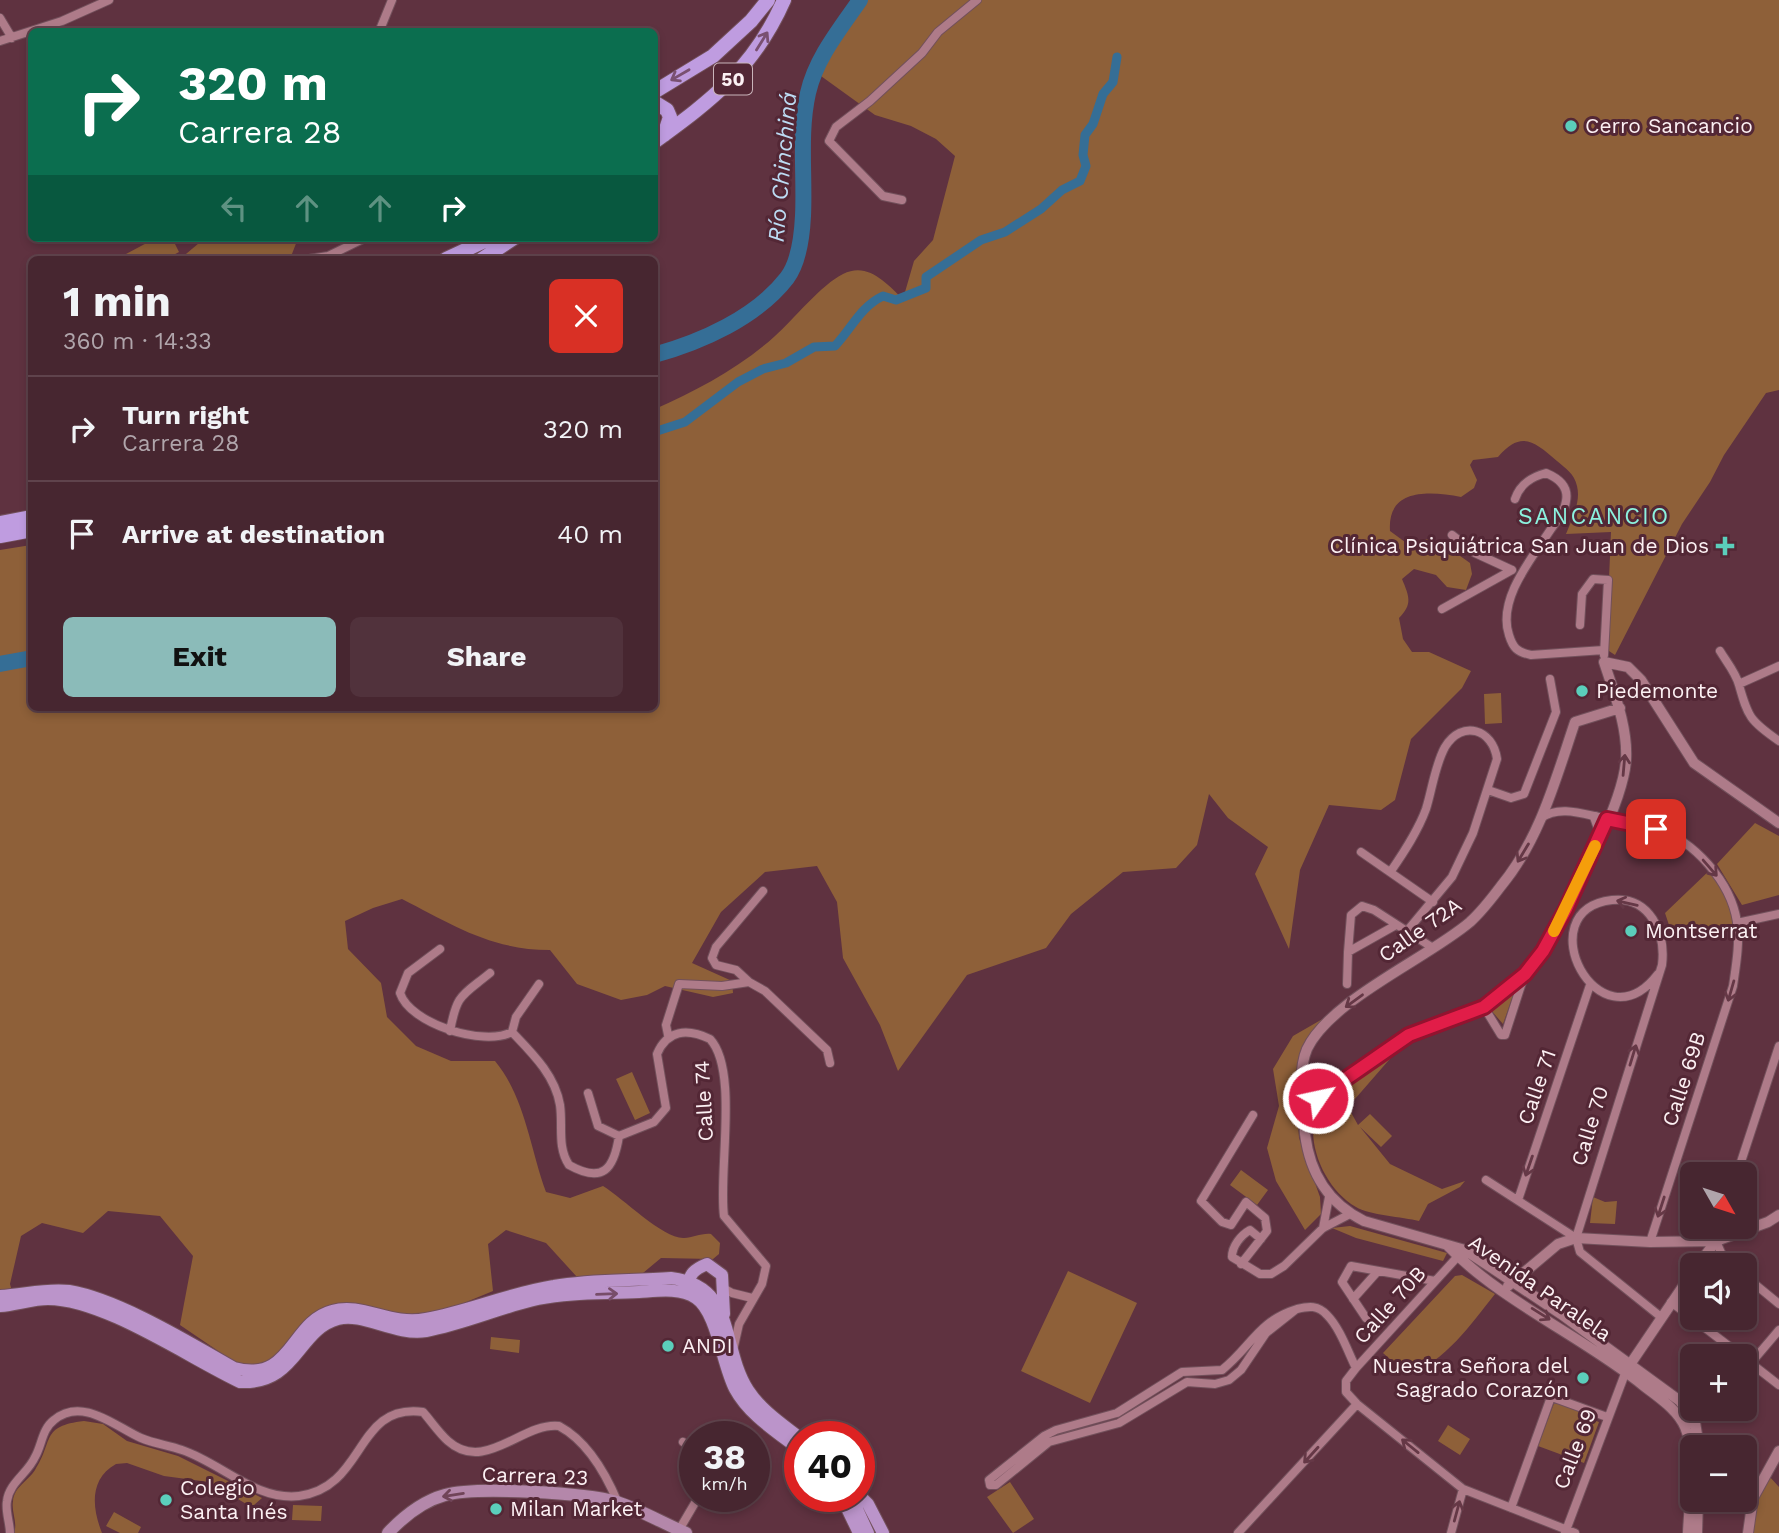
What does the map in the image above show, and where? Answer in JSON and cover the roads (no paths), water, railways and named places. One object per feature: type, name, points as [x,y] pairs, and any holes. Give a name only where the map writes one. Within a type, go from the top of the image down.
[{"type":"highway","name":"50","points":[[658,90],[713,56],[751,22],[768,0]]},
{"type":"highway","name":"50","points":[[658,139],[700,110],[740,72],[761,44],[784,0]]},
{"type":"highway","points":[[658,104],[667,110],[670,125],[658,139]]},
{"type":"highway","points":[[452,256],[482,242]]},
{"type":"highway","points":[[487,256],[508,242]]},
{"type":"highway","points":[[0,523],[28,518]]},
{"type":"highway","points":[[0,536],[28,531]]},
{"type":"main road","points":[[690,1294],[689,1281],[692,1272],[707,1265],[722,1275],[724,1321]]},
{"type":"main road","points":[[0,1296],[48,1290],[71,1291],[152,1323],[234,1368],[249,1372],[274,1365],[319,1317],[331,1311],[360,1309],[390,1320],[416,1320],[557,1285],[671,1279],[689,1281],[709,1294],[724,1321],[748,1390],[765,1410],[784,1425]]},
{"type":"main road","points":[[0,1306],[47,1299],[66,1301],[150,1334],[240,1382],[255,1383],[270,1379],[284,1368],[325,1325],[336,1319],[358,1318],[387,1328],[425,1331],[560,1296],[669,1291],[690,1294],[705,1306],[740,1397],[784,1437]]},
{"type":"main road","name":"Carrera 23","points":[[388,1533],[423,1504],[447,1494],[584,1494],[618,1503],[682,1531]]},
{"type":"main road","points":[[849,1512],[859,1533]]},
{"type":"main road","points":[[858,1512],[868,1533]]},
{"type":"main road","points":[[873,1512],[883,1533]]},
{"type":"street","points":[[41,28],[109,0]]},
{"type":"street","points":[[381,28],[392,0]]},
{"type":"street","points":[[902,200],[883,196],[829,141],[836,127],[878,93],[922,53],[938,33],[977,0]]},
{"type":"street","points":[[0,18],[12,38]]},
{"type":"street","points":[[0,41],[28,33]]},
{"type":"street","points":[[328,256],[357,242]]},
{"type":"street","points":[[1515,499],[1518,491],[1532,477],[1546,473],[1559,479],[1567,500],[1561,514],[1522,573],[1505,616],[1512,646],[1519,652],[1531,655],[1604,656],[1628,667],[1641,680],[1694,763],[1779,823]]},
{"type":"street","points":[[1452,535],[1475,553],[1522,573]]},
{"type":"street","points":[[1442,609],[1512,570]]},
{"type":"street","points":[[1304,1119],[1318,1098],[1409,1035],[1484,1007],[1525,974],[1543,951],[1566,909],[1622,789],[1626,758],[1620,708],[1604,656],[1608,580],[1593,579],[1582,594],[1580,625]]},
{"type":"street","points":[[1720,650],[1739,684],[1747,715],[1779,741]]},
{"type":"street","points":[[1739,684],[1779,666]]},
{"type":"street","points":[[1488,790],[1511,798],[1524,794],[1556,712],[1550,679]]},
{"type":"street","name":"Calle 72A","points":[[1329,1197],[1311,1167],[1304,1119],[1303,1064],[1313,1040],[1345,1007],[1471,922],[1503,884],[1541,818],[1575,722],[1620,708]]},
{"type":"street","points":[[1391,871],[1424,812],[1444,749],[1458,734],[1478,730],[1488,736],[1496,747],[1497,759],[1473,833],[1452,877],[1406,930]]},
{"type":"street","points":[[1541,818],[1561,810],[1549,796]]},
{"type":"street","name":"Calle 69B","points":[[1561,810],[1656,829],[1689,847],[1712,868],[1727,891],[1737,923],[1738,953],[1733,986],[1650,1242]]},
{"type":"street","points":[[1595,817],[1601,834]]},
{"type":"street","points":[[1361,852],[1433,902]]},
{"type":"street","points":[[763,891],[716,947],[712,958],[716,965],[737,970],[749,982],[765,991],[827,1050],[830,1063]]},
{"type":"street","name":"Calle 70","points":[[1576,1238],[1658,974],[1663,940],[1656,921],[1647,911],[1624,900],[1599,904],[1579,920]]},
{"type":"street","points":[[1347,984],[1351,915],[1356,908],[1367,907],[1433,948]]},
{"type":"street","points":[[1566,909],[1579,920],[1573,936],[1573,956],[1590,985],[1622,995],[1644,989],[1658,974]]},
{"type":"street","points":[[1737,923],[1779,914]]},
{"type":"street","points":[[1348,952],[1396,925]]},
{"type":"street","points":[[440,949],[408,973],[400,993],[407,1006],[450,1031],[502,1037],[512,1032],[516,1017],[539,984]]},
{"type":"street","points":[[450,1031],[459,999],[466,989],[490,973]]},
{"type":"street","points":[[1484,1007],[1501,1035],[1504,1035],[1525,974]]},
{"type":"street","points":[[668,1035],[666,1025],[679,984],[722,986],[749,982]]},
{"type":"street","name":"Calle 71","points":[[1518,1200],[1590,985]]},
{"type":"street","points":[[512,1032],[532,1053],[556,1090],[562,1149],[569,1165],[590,1174],[601,1173],[615,1159],[619,1136],[598,1126],[588,1093]]},
{"type":"street","name":"Calle 74","points":[[619,1136],[654,1122],[666,1108],[657,1055],[668,1035],[677,1032],[710,1039],[721,1055],[725,1102],[724,1216],[766,1266],[766,1275],[739,1324],[733,1350]]},
{"type":"street","points":[[1741,1162],[1779,1046]]},
{"type":"street","points":[[1304,1095],[1318,1098]]},
{"type":"street","points":[[1241,1264],[1268,1224],[1246,1202],[1231,1225],[1222,1222],[1201,1201],[1253,1115]]},
{"type":"street","points":[[1486,1180],[1576,1238],[1580,1252],[1661,1317]]},
{"type":"street","points":[[1323,1228],[1329,1197]]},
{"type":"street","name":"Avenida Paralela","points":[[1329,1197],[1350,1214],[1364,1221],[1447,1245],[1512,1280],[1628,1368],[1690,1425]]},
{"type":"street","points":[[1261,1238],[1250,1230],[1244,1233],[1232,1250],[1232,1256],[1260,1274],[1271,1274],[1284,1266],[1323,1228],[1350,1214]]},
{"type":"street","points":[[1505,1291],[1512,1280],[1558,1244],[1576,1238],[1650,1242],[1716,1241],[1768,1222],[1779,1215]]},
{"type":"street","points":[[1707,1253],[1716,1241]]},
{"type":"street","points":[[1716,1241],[1721,1253]]},
{"type":"street","name":"Avenida Paralela","points":[[1462,1253],[1505,1291],[1628,1368]]},
{"type":"street","name":"Calle 70B","points":[[1357,1404],[1345,1387],[1356,1368],[1462,1253]]},
{"type":"street","points":[[1366,1318],[1342,1282],[1351,1266],[1412,1276],[1432,1284]]},
{"type":"street","points":[[1353,1299],[1378,1271]]},
{"type":"street","points":[[1757,1286],[1779,1304]]},
{"type":"street","points":[[723,1287],[732,1293],[752,1297]]},
{"type":"street","name":"Calle 69","points":[[1565,1531],[1628,1368],[1680,1290]]},
{"type":"street","points":[[1671,1302],[1724,1344]]},
{"type":"street","points":[[1295,1310],[1266,1333],[1241,1370],[1229,1380],[1215,1384],[1187,1382],[1119,1423],[1049,1441],[996,1485],[990,1485],[989,1480],[1044,1436],[1116,1413],[1182,1372],[1222,1370],[1260,1328],[1282,1313],[1308,1306],[1320,1309],[1329,1317],[1356,1368]]},
{"type":"street","points":[[1757,1351],[1779,1330]]},
{"type":"street","points":[[1757,1370],[1779,1385]]},
{"type":"street","points":[[1527,1388],[1607,1417]]},
{"type":"street","points":[[1511,1508],[1550,1397]]},
{"type":"street","points":[[1238,1533],[1357,1404],[1463,1489],[1575,1533]]},
{"type":"street","points":[[10,1533],[6,1502],[12,1487],[35,1458],[44,1432],[53,1420],[66,1412],[96,1414],[140,1438],[201,1458],[274,1495],[301,1496],[322,1488],[349,1468],[376,1425],[386,1417],[414,1411],[423,1412],[447,1441],[457,1447],[475,1451],[505,1447],[533,1428],[559,1426],[583,1444],[610,1485],[618,1503]]},
{"type":"street","points":[[1690,1425],[1694,1421]]},
{"type":"street","points":[[1690,1425],[1694,1435]]},
{"type":"street","points":[[1688,1533],[1690,1425]]},
{"type":"street","points":[[1748,1533],[1753,1498],[1779,1451]]},
{"type":"street","points":[[1451,1533],[1463,1489]]},
{"type":"street","points":[[682,1531],[691,1512]]},
{"type":"street","points":[[1697,1533],[1698,1512]]},
{"type":"waterway","name":"Río Chinchiná","points":[[658,354],[709,335],[744,317],[774,292],[791,272],[802,232],[803,139],[808,93],[823,56],[860,0]]},
{"type":"waterway","points":[[658,431],[685,422],[738,382],[763,369],[786,363],[814,347],[835,346],[862,312],[875,301],[883,296],[896,300],[926,288],[926,277],[981,240],[1005,232],[1041,209],[1062,190],[1080,181],[1086,166],[1083,155],[1085,135],[1093,124],[1103,94],[1113,82],[1117,57]]},
{"type":"waterway","name":"Río Chinchiná","points":[[0,664],[28,659]]},
{"type":"place","name":"Cerro Sancancio","points":[[1571,126]]},
{"type":"place","name":"Clínica Psiquiátrica San Juan de Dios","points":[[1725,546]]},
{"type":"place","name":"Piedemonte","points":[[1582,691]]},
{"type":"place","name":"Montserrat","points":[[1631,931]]},
{"type":"place","name":"ANDI","points":[[668,1346]]},
{"type":"place","name":"Nuestra Señora del Sagrado Corazón","points":[[1583,1378]]},
{"type":"place","name":"Colegio Santa Inés","points":[[166,1500]]},
{"type":"place","name":"Milan Market","points":[[496,1509]]},
{"type":"district","name":"SANCANCIO","points":[[1594,516]]}]
